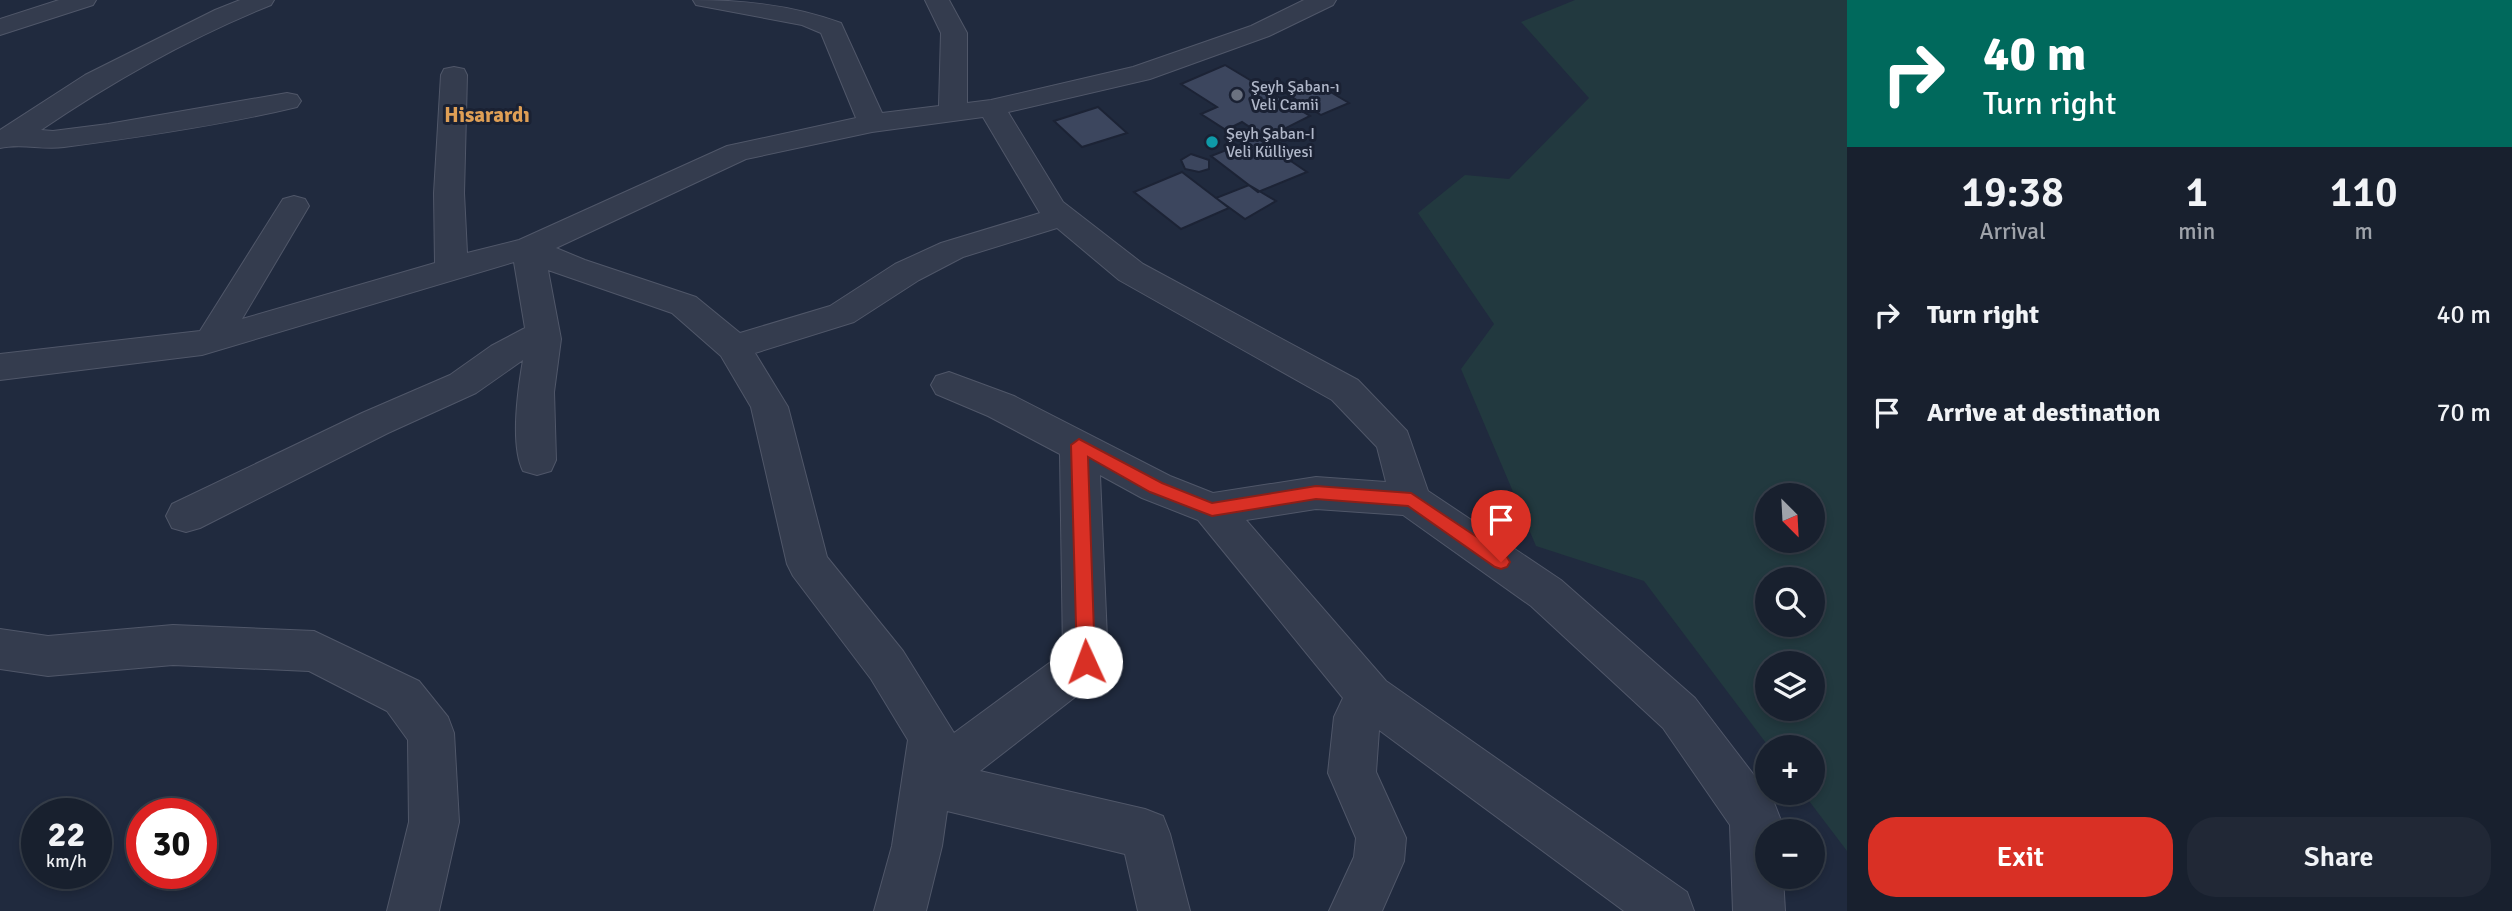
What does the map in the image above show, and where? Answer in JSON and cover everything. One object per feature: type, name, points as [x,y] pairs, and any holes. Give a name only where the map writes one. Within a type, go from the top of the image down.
[{"type":"street","points":[[0,27],[84,0]]},
{"type":"street","points":[[6,137],[95,81],[224,15],[262,0]]},
{"type":"street","points":[[705,0],[808,19],[832,28],[872,123]]},
{"type":"street","points":[[937,0],[954,33],[953,112]]},
{"type":"street","points":[[0,367],[212,340],[528,248],[737,152],[872,123],[991,108],[1141,73],[1260,31],[1324,0]]},
{"type":"street","points":[[451,270],[450,193],[454,75]]},
{"type":"street","points":[[6,137],[53,140],[286,102]]},
{"type":"street","points":[[991,108],[1052,208],[1131,272],[1345,390],[1394,441],[1411,500]]},
{"type":"street","points":[[212,340],[294,206]]},
{"type":"street","points":[[734,347],[842,314],[907,272],[952,250],[1005,232],[1063,217]]},
{"type":"street","points":[[528,248],[543,333],[536,392],[537,460]]},
{"type":"street","points":[[528,248],[573,268],[684,305],[734,347],[769,407],[808,565],[887,665],[932,737],[917,846],[900,911]]},
{"type":"street","points":[[186,516],[375,423],[463,384],[504,355],[543,333]]},
{"type":"street","points":[[949,384],[1001,406],[1156,487],[1212,509],[1370,696],[1668,911]]},
{"type":"street","points":[[926,782],[1086,662],[1079,445]]},
{"type":"street","points":[[1212,509],[1316,493],[1411,500],[1546,593],[1679,713],[1755,818],[1759,911]]},
{"type":"street","points":[[7,658],[173,645],[314,651],[403,696],[431,733],[434,822],[413,911]]},
{"type":"street","points":[[1355,911],[1378,862],[1381,838],[1352,773],[1357,717],[1370,696]]},
{"type":"street","points":[[926,782],[1144,834],[1164,911]]},
{"type":"green space","points":[[1575,0],[1847,0],[1847,851],[1812,805],[1825,805],[1825,735],[1760,735],[1644,581],[1536,546],[1461,369],[1494,324],[1418,213],[1465,175],[1509,179],[1589,98],[1521,22]]},
{"type":"building","name":"Şeyh Şaban-ı Veli Camii","points":[[1225,65],[1310,116],[1266,138],[1242,122],[1226,130],[1201,114],[1217,107],[1181,84]]},
{"type":"building","points":[[1307,78],[1349,103],[1321,115],[1279,89]]},
{"type":"building","points":[[1098,107],[1127,133],[1082,147],[1054,121]]},
{"type":"building","points":[[1257,138],[1307,172],[1258,192],[1211,156]]},
{"type":"building","points":[[1191,154],[1209,160],[1209,169],[1199,172],[1185,169],[1181,160]]},
{"type":"building","points":[[1182,172],[1229,208],[1181,229],[1134,192]]},
{"type":"building","points":[[1249,185],[1276,201],[1245,219],[1216,198]]},
{"type":"place","name":"Şeyh Şaban-ı Veli Camii","points":[[1237,95]]},
{"type":"place","name":"Şeyh Şaban-I Veli Külliyesi","points":[[1212,142]]},
{"type":"district","name":"Hisarardı","points":[[487,115]]},
{"type":"route","points":[[1086,662],[1079,445],[1156,487],[1212,509],[1316,493],[1411,500],[1501,562]]}]
